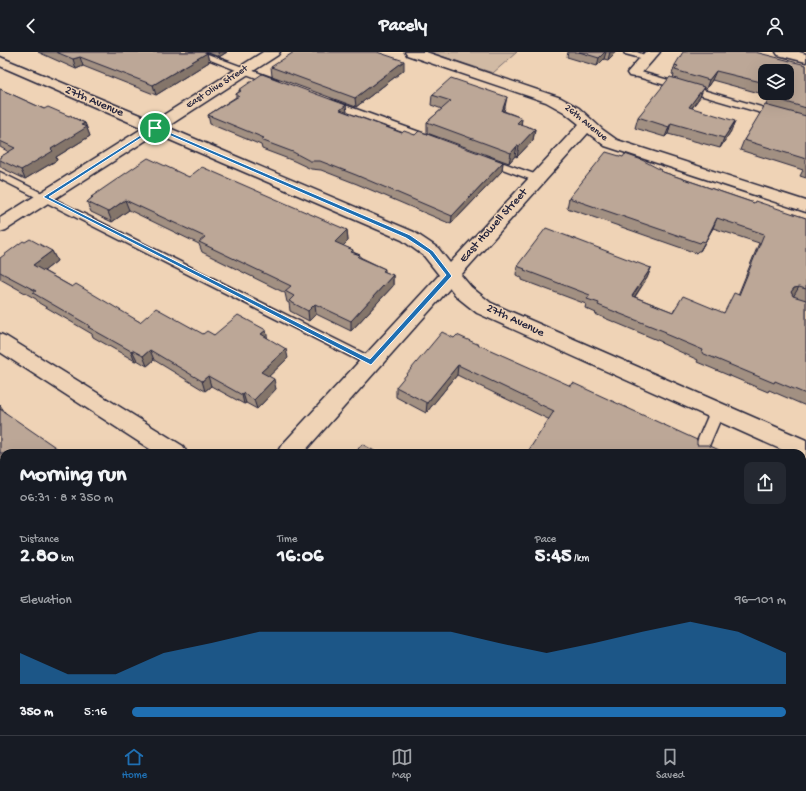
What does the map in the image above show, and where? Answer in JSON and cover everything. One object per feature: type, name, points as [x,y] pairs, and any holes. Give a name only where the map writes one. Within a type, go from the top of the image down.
[{"type":"street","name":"East Olive Street","points":[[0,226],[273,52]]},
{"type":"street","name":"26th Avenue","points":[[412,52],[562,103],[577,114],[600,137],[611,143],[806,207]]},
{"type":"street","points":[[782,52],[806,58]]},
{"type":"street","points":[[634,73],[650,55]]},
{"type":"street","name":"27th Avenue","points":[[0,61],[408,236],[431,252],[449,276],[464,292],[484,308],[804,449]]},
{"type":"street","name":"East Howell Street","points":[[293,449],[536,178],[587,124]]},
{"type":"street","points":[[0,342],[169,449]]},
{"type":"lane","points":[[194,52],[283,85]]},
{"type":"lane","points":[[628,52],[650,55]]},
{"type":"lane","points":[[634,73],[806,123]]},
{"type":"lane","points":[[319,98],[443,144]]},
{"type":"lane","points":[[480,158],[536,178]]},
{"type":"lane","points":[[0,175],[371,362]]},
{"type":"lane","points":[[701,449],[717,411]]},
{"type":"shaded area","points":[[429,52],[517,52],[493,73]]},
{"type":"building","points":[[56,52],[207,53],[153,85],[80,57],[73,59]]},
{"type":"building","points":[[294,52],[377,52],[404,61],[355,98],[271,67]]},
{"type":"building","points":[[579,52],[605,52],[599,58]]},
{"type":"building","points":[[683,52],[755,52],[806,65],[806,108],[780,100],[794,100],[794,64],[758,64],[758,81],[716,71],[709,80],[675,70],[678,66],[675,65]]},
{"type":"building","points":[[262,74],[346,105],[340,110],[402,133],[404,131],[415,135],[419,131],[503,162],[452,216],[320,161],[310,161],[293,152],[261,140],[264,138],[208,115],[239,96],[236,94],[241,91],[239,90]]},
{"type":"building","points":[[670,77],[704,87],[689,107],[735,121],[724,138],[671,123],[669,127],[638,117]]},
{"type":"building","points":[[451,78],[507,97],[502,111],[522,118],[517,123],[535,129],[511,153],[427,122],[451,101],[432,95]]},
{"type":"building","points":[[0,89],[44,109],[48,107],[69,116],[71,115],[72,117],[85,123],[81,125],[87,127],[51,149],[53,151],[21,170],[0,160],[0,157],[15,148],[0,141]]},
{"type":"building","points":[[765,105],[806,116],[806,159],[744,140]]},
{"type":"building","points":[[606,152],[623,157],[625,154],[642,160],[661,170],[660,171],[754,203],[755,201],[806,218],[806,289],[799,287],[794,288],[791,292],[793,296],[806,300],[806,394],[775,381],[774,383],[702,353],[703,350],[665,334],[666,332],[598,305],[599,303],[587,299],[590,295],[517,266],[546,228],[651,268],[632,296],[673,312],[683,296],[724,313],[734,293],[739,295],[764,234],[717,218],[705,242],[702,241],[700,243],[569,198]]},
{"type":"building","points":[[148,158],[189,177],[202,167],[347,230],[335,242],[353,250],[351,252],[360,255],[358,257],[385,269],[383,271],[393,275],[351,321],[315,304],[308,311],[289,301],[294,296],[285,291],[291,286],[199,242],[205,237],[125,200],[108,212],[87,202],[93,197],[91,197]]},
{"type":"building","points":[[30,239],[52,251],[33,265],[72,287],[76,284],[140,322],[156,308],[203,334],[207,331],[214,335],[238,315],[266,330],[261,334],[286,349],[261,372],[274,379],[254,400],[208,376],[202,381],[150,350],[143,356],[132,350],[131,351],[88,327],[90,326],[33,293],[36,291],[0,272],[0,258],[23,241],[25,242]]},
{"type":"building","points":[[442,332],[454,338],[457,335],[571,386],[573,383],[697,440],[697,445],[708,445],[717,449],[530,449],[554,411],[458,365],[427,403],[396,387]]},
{"type":"building","points":[[0,409],[58,449],[0,449]]},
{"type":"building","points":[[362,444],[371,449],[358,449]]},
{"type":"route","points":[[155,128],[408,236],[431,252],[449,276],[371,362],[45,197],[155,128]]}]
